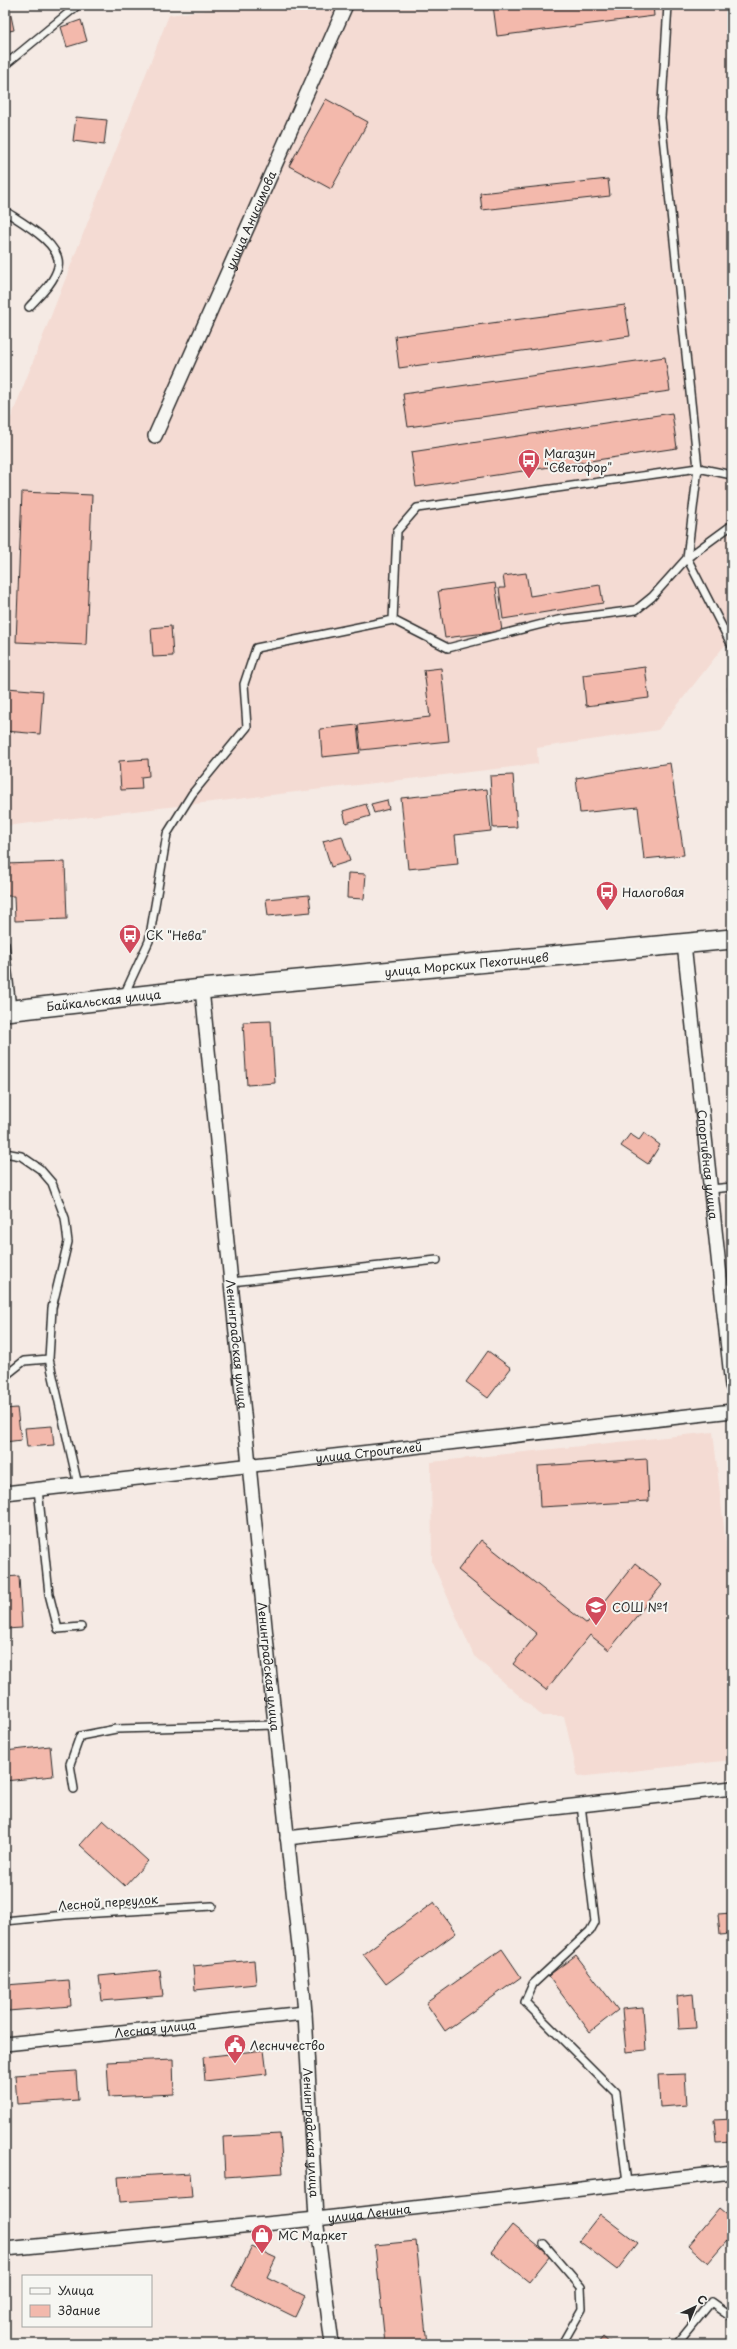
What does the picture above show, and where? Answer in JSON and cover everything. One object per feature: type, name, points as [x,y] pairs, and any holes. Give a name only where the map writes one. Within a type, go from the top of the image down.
[{"type":"street","name":"улица Анисимова","points":[[155,436],[346,5]]},
{"type":"street","name":"улица Морских Пехотинцев","points":[[202,989],[732,939]]},
{"type":"street","name":"Спортивная улица","points":[[684,944],[732,1386]]},
{"type":"street","name":"Байкальская улица","points":[[9,1010],[202,989]]},
{"type":"street","name":"Ленинградская улица","points":[[202,989],[305,2013],[316,2220],[332,2344]]},
{"type":"street","name":"улица Строителей","points":[[5,1493],[732,1412]]},
{"type":"street","points":[[287,1838],[732,1788]]},
{"type":"street","name":"Лесная улица","points":[[5,2044],[305,2013]]},
{"type":"street","name":"улица Ленина","points":[[5,2248],[316,2220],[732,2172]]},
{"type":"lane","points":[[5,65],[78,5]]},
{"type":"lane","points":[[668,5],[661,118],[698,468],[687,558],[732,646]]},
{"type":"lane","points":[[5,211],[50,244],[58,254],[58,267],[48,285],[29,307]]},
{"type":"lane","points":[[393,620],[397,532],[417,508],[698,468],[732,475]]},
{"type":"lane","points":[[123,998],[149,941],[167,834],[192,794],[247,727],[244,684],[256,648],[393,620],[448,648],[558,620],[636,610],[652,597],[687,558],[732,525]]},
{"type":"lane","points":[[5,944],[9,1010]]},
{"type":"lane","points":[[5,1153],[22,1156],[40,1169],[52,1183],[65,1218],[68,1242],[52,1308],[48,1359],[78,1485]]},
{"type":"lane","points":[[711,1189],[732,1187]]},
{"type":"lane","points":[[231,1282],[438,1260]]},
{"type":"lane","points":[[5,1376],[24,1361],[48,1359]]},
{"type":"lane","points":[[38,1489],[49,1594],[58,1629],[81,1627]]},
{"type":"lane","points":[[74,1789],[70,1764],[80,1736],[116,1729],[275,1725]]},
{"type":"lane","points":[[581,1805],[595,1922],[590,1931],[532,1984],[525,2002],[616,2093],[627,2183]]},
{"type":"lane","name":"Лесной переулок","points":[[5,1921],[65,1915],[212,1906]]},
{"type":"lane","points":[[544,2244],[581,2287],[582,2309],[562,2344]]},
{"type":"lane","points":[[677,2344],[711,2302],[732,2317]]},
{"type":"shaded area","points":[[243,5],[732,5],[732,636],[658,730],[537,748],[538,764],[5,826],[5,433],[169,15]]},
{"type":"shaded area","name":"СОШ №1","points":[[713,1432],[732,1597],[732,1760],[578,1777],[564,1716],[542,1716],[474,1656],[432,1562],[431,1462]]},
{"type":"building","points":[[493,5],[653,5],[654,16],[497,36]]},
{"type":"building","points":[[10,11],[14,30],[5,32],[5,12]]},
{"type":"building","points":[[81,20],[87,41],[67,47],[61,27]]},
{"type":"building","points":[[326,99],[368,122],[331,189],[289,166]]},
{"type":"building","points":[[76,117],[107,120],[104,145],[73,141]]},
{"type":"building","points":[[608,179],[610,196],[482,210],[480,193]]},
{"type":"building","points":[[625,305],[630,336],[399,368],[395,336]]},
{"type":"building","points":[[665,357],[670,391],[408,427],[403,394]]},
{"type":"building","points":[[672,413],[677,448],[416,487],[411,452]]},
{"type":"building","points":[[22,492],[92,495],[86,645],[16,642]]},
{"type":"building","points":[[526,573],[530,596],[600,585],[603,603],[503,619],[499,588],[505,588],[503,576]]},
{"type":"building","points":[[495,583],[502,631],[445,638],[438,591]]},
{"type":"building","points":[[171,626],[173,656],[153,657],[151,628]]},
{"type":"building","points":[[645,667],[649,698],[586,706],[583,675]]},
{"type":"building","points":[[441,668],[449,741],[361,750],[358,725],[430,717],[424,670]]},
{"type":"building","points":[[732,686],[732,724],[731,725],[728,687]]},
{"type":"building","points":[[7,688],[43,691],[40,734],[5,731]]},
{"type":"building","points":[[357,725],[360,753],[322,757],[320,729]]},
{"type":"building","points":[[148,759],[149,776],[141,777],[142,789],[121,790],[119,761]]},
{"type":"building","points":[[670,763],[684,855],[644,859],[638,807],[580,813],[576,778]]},
{"type":"building","points":[[513,775],[517,827],[493,828],[490,776]]},
{"type":"building","points":[[487,789],[491,831],[455,835],[458,864],[408,869],[401,798]]},
{"type":"building","points":[[387,800],[389,809],[374,813],[371,804]]},
{"type":"building","points":[[366,804],[370,816],[346,823],[343,811]]},
{"type":"building","points":[[342,836],[350,861],[331,867],[323,841]]},
{"type":"building","points":[[65,862],[67,919],[15,921],[14,896],[5,896],[5,864]]},
{"type":"building","points":[[348,873],[366,874],[364,899],[347,898]]},
{"type":"building","points":[[309,895],[311,912],[268,916],[266,899]]},
{"type":"building","points":[[271,1021],[275,1083],[247,1085],[243,1022]]},
{"type":"building","points":[[644,1133],[660,1145],[648,1164],[621,1146],[630,1134],[639,1140]]},
{"type":"building","points":[[488,1351],[511,1368],[488,1398],[466,1382]]},
{"type":"building","points":[[17,1408],[21,1440],[5,1442],[5,1409]]},
{"type":"building","points":[[52,1426],[54,1445],[27,1447],[25,1428]]},
{"type":"building","points":[[647,1459],[649,1501],[540,1507],[538,1466]]},
{"type":"building","points":[[481,1540],[587,1624],[635,1563],[662,1585],[609,1650],[590,1635],[546,1690],[513,1664],[537,1634],[458,1570]]},
{"type":"building","points":[[19,1576],[22,1628],[5,1629],[5,1577]]},
{"type":"building","points":[[50,1746],[53,1776],[5,1781],[5,1751]]},
{"type":"building","points":[[103,1820],[148,1861],[125,1886],[80,1845]]},
{"type":"building","points":[[434,1902],[456,1933],[386,1984],[363,1954]]},
{"type":"building","points":[[732,1913],[732,1934],[720,1935],[718,1914]]},
{"type":"building","points":[[502,1949],[521,1977],[445,2031],[426,2003]]},
{"type":"building","points":[[576,1955],[618,2010],[590,2032],[548,1976]]},
{"type":"building","points":[[254,1960],[256,1984],[195,1990],[193,1966]]},
{"type":"building","points":[[160,1970],[163,1996],[102,2001],[99,1976]]},
{"type":"building","points":[[69,1980],[71,2006],[8,2011],[6,1985]]},
{"type":"building","points":[[693,1994],[696,2028],[679,2029],[677,1996]]},
{"type":"building","points":[[643,2007],[646,2050],[626,2052],[622,2009]]},
{"type":"building","name":"Лесничество","points":[[264,2050],[267,2074],[205,2081],[203,2057]]},
{"type":"building","points":[[173,2059],[174,2094],[109,2097],[107,2062]]},
{"type":"building","points":[[76,2071],[78,2100],[17,2104],[15,2075]]},
{"type":"building","points":[[685,2074],[687,2105],[660,2107],[658,2075]]},
{"type":"building","points":[[732,2119],[732,2141],[716,2142],[714,2120]]},
{"type":"building","points":[[280,2134],[283,2173],[225,2177],[223,2137]]},
{"type":"building","points":[[190,2173],[192,2197],[120,2202],[118,2177]]},
{"type":"building","points":[[719,2208],[732,2219],[732,2235],[708,2263],[688,2245]]},
{"type":"building","points":[[600,2214],[638,2243],[617,2270],[579,2241]]},
{"type":"building","points":[[512,2225],[550,2256],[529,2282],[491,2252]]},
{"type":"building","points":[[416,2241],[427,2344],[385,2344],[375,2245]]},
{"type":"building","points":[[252,2247],[276,2258],[267,2277],[305,2296],[295,2317],[232,2286]]},
{"type":"building","points":[[603,2337],[611,2344],[597,2344]]},
{"type":"place","name":"Магазин \"Светофор\"","points":[[529,480]]},
{"type":"place","name":"Налоговая","points":[[607,912]]},
{"type":"place","name":"СК \"Нева\"","points":[[130,954]]},
{"type":"place","name":"СОШ №1","points":[[596,1626]]},
{"type":"place","name":"Лесничество","points":[[235,2064]]},
{"type":"place","name":"МС Маркет","points":[[262,2254]]}]
